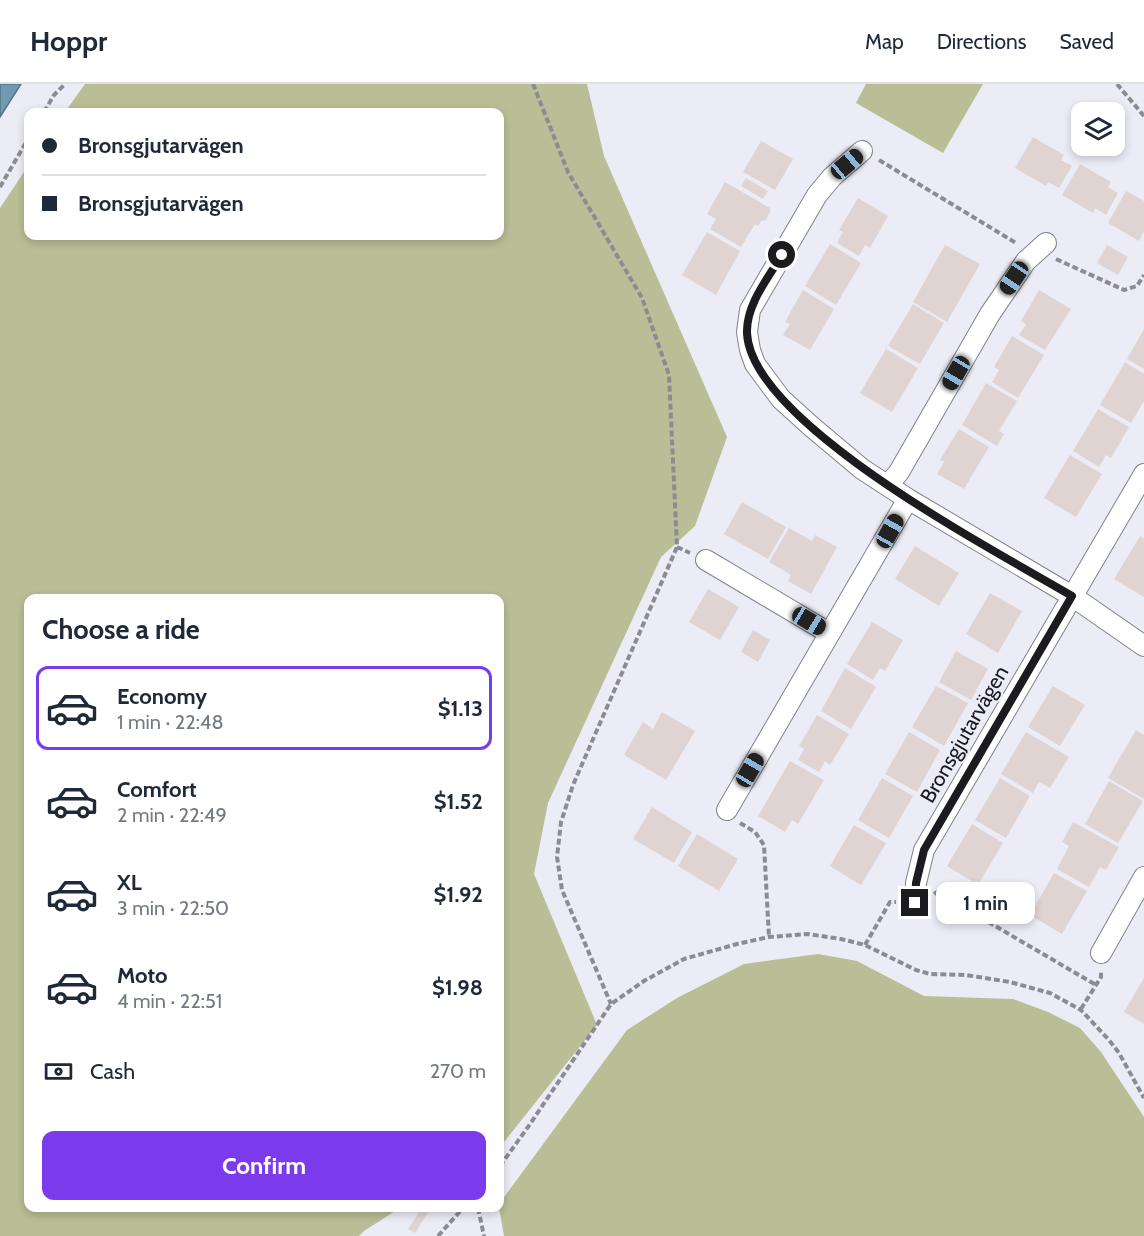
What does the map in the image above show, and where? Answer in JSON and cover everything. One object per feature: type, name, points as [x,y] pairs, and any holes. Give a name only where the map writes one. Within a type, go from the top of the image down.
[{"type":"street","points":[[862,151],[832,177],[817,195],[750,310],[747,332],[754,364],[781,399],[862,469],[908,499],[1072,596],[1144,646]]},
{"type":"street","points":[[888,485],[899,472],[990,314],[1026,261],[1042,247]]},
{"type":"street","name":"Bronsgjutarvägen","points":[[915,903],[916,883],[924,850],[1144,474]]},
{"type":"street","points":[[727,810],[908,499]]},
{"type":"street","points":[[706,560],[829,633]]},
{"type":"street","points":[[1101,953],[1144,877]]},
{"type":"path","points":[[46,108],[64,84]]},
{"type":"path","points":[[533,84],[568,172],[642,298],[669,375],[677,547],[573,785],[561,822],[557,857],[562,890],[611,1004]]},
{"type":"path","points":[[1117,84],[1144,116]]},
{"type":"path","points":[[0,187],[24,146]]},
{"type":"path","points":[[862,151],[1024,248],[1042,247],[1124,290],[1137,286],[1144,275]]},
{"type":"path","points":[[727,810],[735,820],[754,832],[764,845],[769,937]]},
{"type":"path","points":[[865,945],[890,902],[915,903],[937,892],[1096,985]]},
{"type":"path","points":[[504,1160],[611,1004],[644,981],[684,959],[769,937],[808,934],[841,939],[865,945],[916,970],[930,974],[966,975],[1010,982],[1050,993],[1081,1010],[1119,1053],[1144,1098]]},
{"type":"path","points":[[1081,1010],[1101,977],[1101,953]]},
{"type":"path","points":[[438,1236],[459,1212]]},
{"type":"path","points":[[479,1212],[484,1236]]},
{"type":"green space","points":[[85,84],[587,84],[604,156],[727,437],[695,526],[661,557],[548,803],[534,874],[597,1025],[504,1142],[504,594],[24,594],[24,1212],[394,1212],[359,1236],[0,1236],[0,208],[24,172],[24,240],[504,240],[504,108],[68,108]]},
{"type":"green space","points":[[866,84],[983,84],[943,153],[856,103]]},
{"type":"green space","points":[[818,954],[857,961],[924,996],[1013,999],[1048,1012],[1080,1028],[1101,1052],[1144,1117],[1144,1236],[504,1236],[500,1212],[504,1212],[504,1197],[627,1030],[677,998],[744,964]]},
{"type":"water","points":[[0,84],[21,84],[0,117]]},
{"type":"building","points":[[1033,137],[1064,155],[1061,160],[1072,166],[1059,188],[1048,182],[1046,186],[1015,168]]},
{"type":"building","points":[[761,141],[793,159],[775,190],[743,172]]},
{"type":"building","points":[[1080,164],[1111,182],[1108,187],[1118,193],[1106,215],[1095,208],[1093,213],[1062,195]]},
{"type":"building","points":[[746,178],[768,191],[763,199],[741,186]]},
{"type":"building","points":[[725,182],[770,208],[766,220],[761,221],[758,226],[755,224],[741,247],[710,229],[716,219],[707,214]]},
{"type":"building","points":[[1126,191],[1144,201],[1144,231],[1139,241],[1108,223]]},
{"type":"building","points":[[858,198],[888,216],[870,248],[865,245],[859,256],[837,243],[843,232],[839,230]]},
{"type":"building","points":[[707,232],[740,251],[716,295],[682,275]]},
{"type":"building","points":[[830,244],[861,263],[836,305],[805,286]]},
{"type":"building","points":[[945,245],[980,264],[947,322],[913,302]]},
{"type":"building","points":[[1107,245],[1128,257],[1118,275],[1097,263]]},
{"type":"building","points":[[803,290],[834,309],[810,350],[783,335],[790,324],[785,322]]},
{"type":"building","points":[[1039,290],[1071,309],[1045,350],[1019,335],[1026,324],[1021,321]]},
{"type":"building","points":[[913,304],[944,323],[920,364],[888,346]]},
{"type":"building","points":[[1144,329],[1144,369],[1127,359]]},
{"type":"building","points":[[1012,336],[1044,355],[1018,398],[992,382],[999,370],[994,367]]},
{"type":"building","points":[[886,349],[918,368],[892,412],[860,393]]},
{"type":"building","points":[[1125,362],[1144,374],[1144,401],[1131,423],[1100,405]]},
{"type":"building","points":[[986,383],[1017,401],[999,431],[1004,434],[997,446],[962,425]]},
{"type":"building","points":[[1098,409],[1129,427],[1111,458],[1106,455],[1099,467],[1073,451]]},
{"type":"building","points":[[959,429],[989,447],[964,489],[937,474],[944,462],[940,460]]},
{"type":"building","points":[[1070,455],[1102,474],[1076,517],[1044,498]]},
{"type":"building","points":[[742,502],[786,527],[768,559],[724,534]]},
{"type":"building","points":[[789,528],[812,541],[815,535],[837,547],[811,594],[788,581],[791,575],[769,562]]},
{"type":"building","points":[[1140,536],[1144,539],[1144,597],[1114,579]]},
{"type":"building","points":[[915,546],[959,573],[939,606],[895,579]]},
{"type":"building","points":[[708,589],[739,607],[720,640],[689,622]]},
{"type":"building","points":[[990,593],[1022,611],[998,653],[966,634]]},
{"type":"building","points":[[872,622],[903,640],[885,671],[880,668],[873,680],[847,664]]},
{"type":"building","points":[[753,630],[770,640],[758,662],[741,652]]},
{"type":"building","points":[[956,651],[988,669],[971,700],[939,682]]},
{"type":"building","points":[[845,668],[876,687],[851,729],[821,711]]},
{"type":"building","points":[[936,686],[968,703],[944,746],[912,727]]},
{"type":"building","points":[[1053,686],[1085,705],[1060,746],[1028,727]]},
{"type":"building","points":[[662,712],[695,731],[666,780],[624,755],[643,722],[653,729]]},
{"type":"building","points":[[817,715],[849,734],[830,765],[825,761],[819,772],[798,760],[804,749],[799,746]]},
{"type":"building","points":[[1136,730],[1144,735],[1144,799],[1108,778]]},
{"type":"building","points":[[909,732],[940,750],[917,792],[885,774]]},
{"type":"building","points":[[1026,732],[1069,757],[1050,788],[1039,782],[1033,793],[1001,774]]},
{"type":"building","points":[[790,761],[824,780],[798,824],[792,820],[785,832],[758,816]]},
{"type":"building","points":[[882,778],[913,796],[889,838],[858,820]]},
{"type":"building","points":[[1000,778],[1030,796],[1006,838],[975,820]]},
{"type":"building","points":[[1109,781],[1143,801],[1118,843],[1085,824]]},
{"type":"building","points":[[652,807],[692,832],[674,863],[633,839]]},
{"type":"building","points":[[1073,822],[1119,847],[1106,870],[1100,867],[1089,887],[1057,869],[1069,846],[1062,842]]},
{"type":"building","points":[[972,824],[1003,843],[978,885],[947,866]]},
{"type":"building","points":[[854,825],[886,843],[861,885],[830,866]]},
{"type":"building","points":[[697,834],[738,859],[719,891],[678,866]]},
{"type":"building","points":[[1054,873],[1087,891],[1062,934],[1030,915]]},
{"type":"building","points":[[1144,978],[1144,1024],[1124,1012]]},
{"type":"building","points":[[419,1212],[428,1212],[415,1233],[408,1229]]},
{"type":"route","points":[[782,255],[750,310],[747,332],[754,364],[781,399],[862,469],[908,499],[1072,596],[924,850],[916,883],[915,903]]}]
